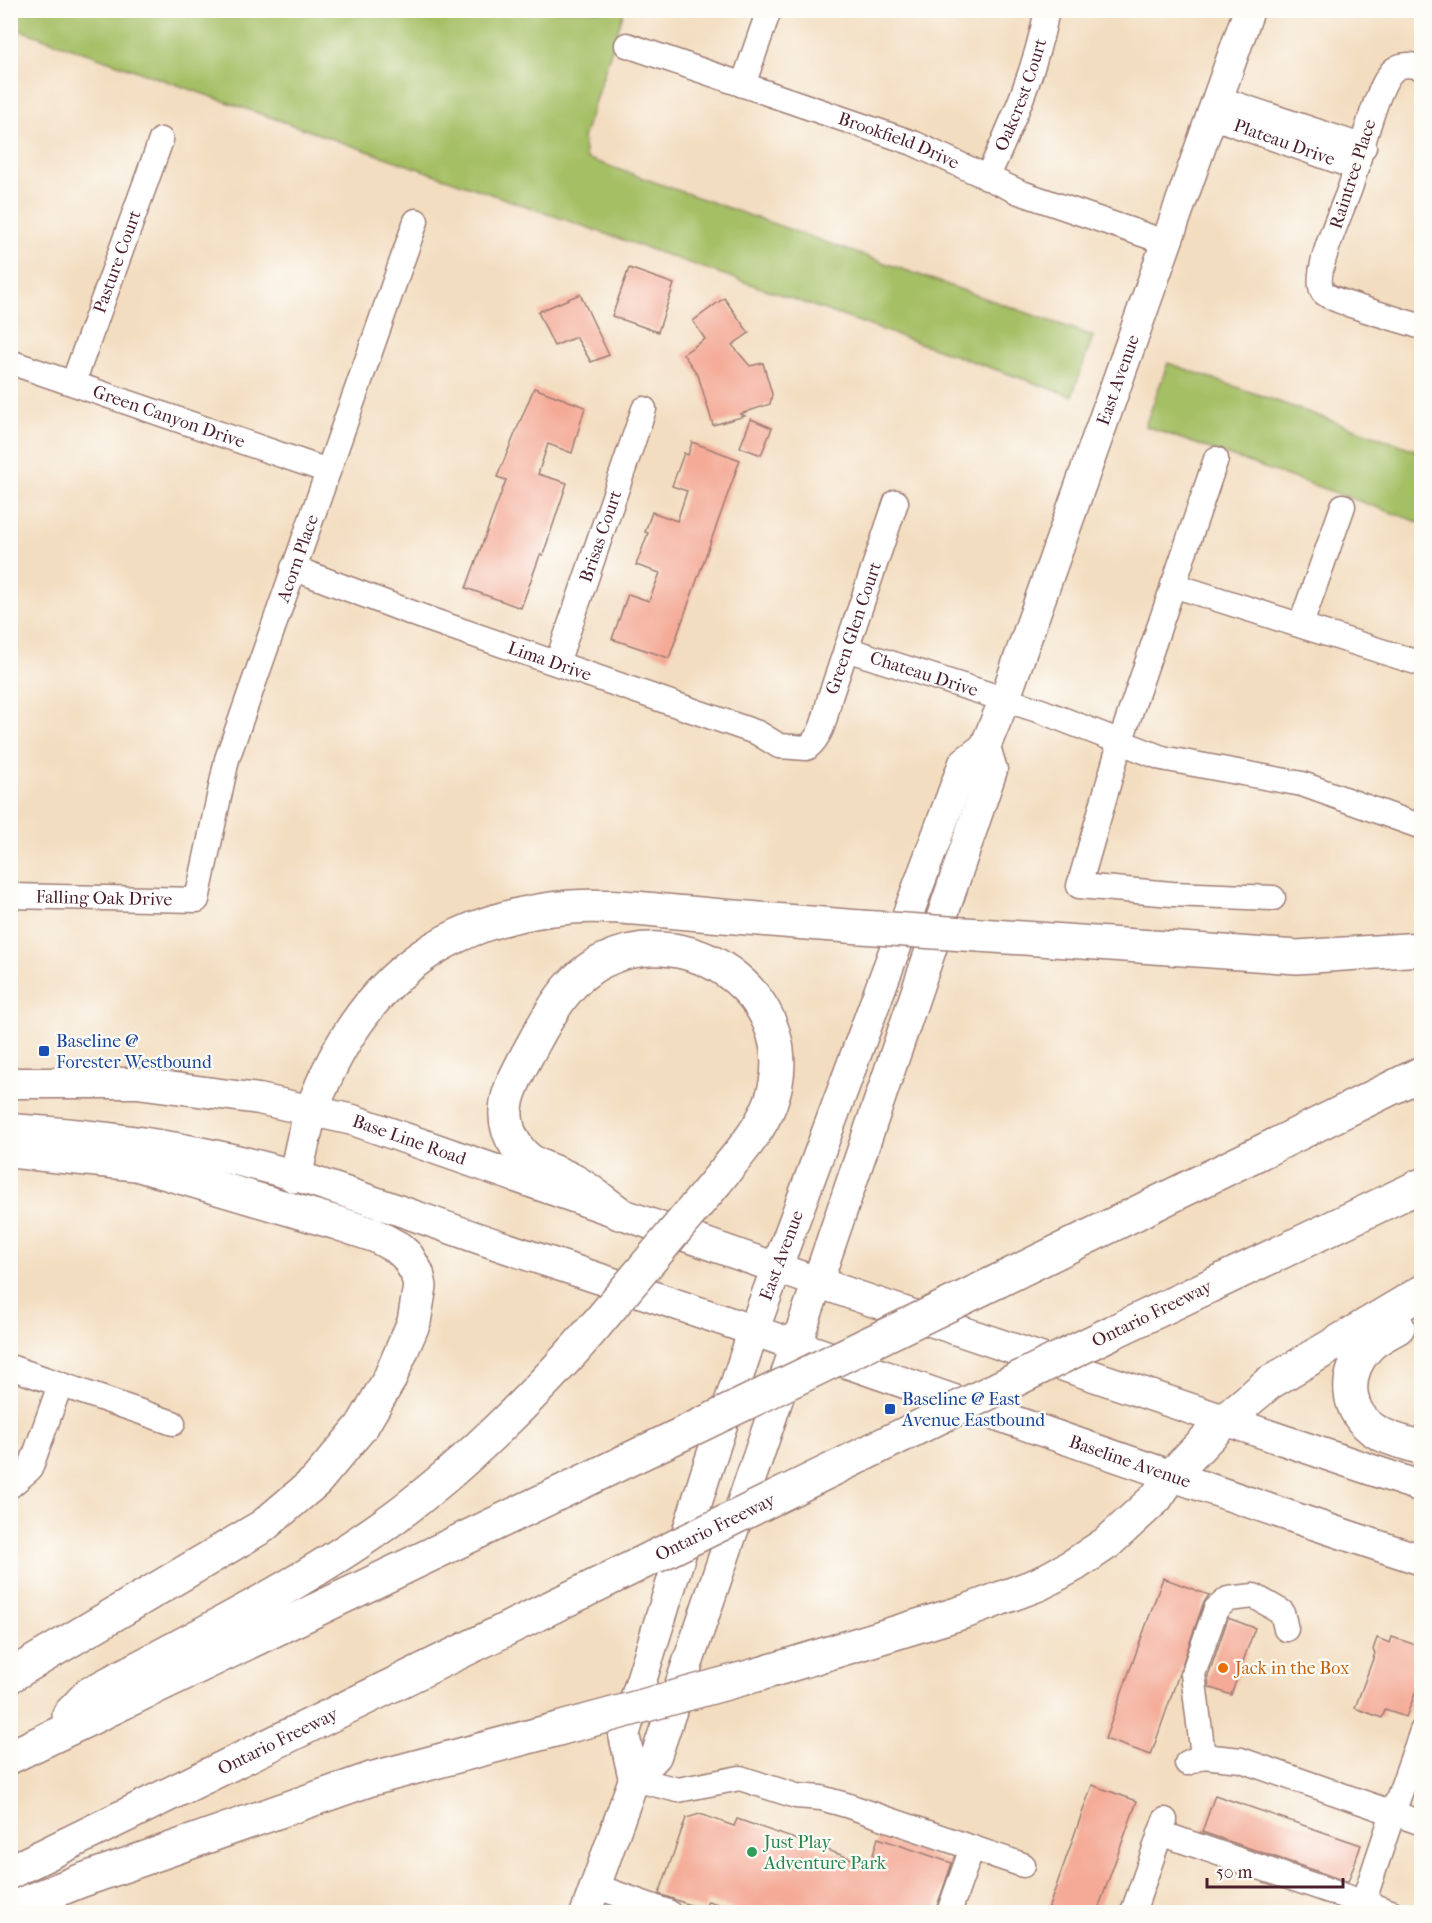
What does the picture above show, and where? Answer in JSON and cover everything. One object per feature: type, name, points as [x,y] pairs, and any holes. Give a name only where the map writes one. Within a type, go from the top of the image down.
[{"type":"highway","points":[[295,1176],[312,1110],[339,1050],[361,1016],[388,982],[442,943],[479,925],[525,912],[573,907],[649,910],[1298,957],[1422,949]]},
{"type":"highway","points":[[45,1740],[89,1694],[274,1594],[381,1527],[444,1476],[496,1428],[596,1324],[716,1182],[759,1128],[771,1102],[776,1077],[774,1035],[766,1015],[742,983],[718,965],[683,951],[649,948],[603,960],[588,970],[563,995],[511,1085],[505,1106],[510,1134],[523,1155],[537,1166],[571,1179],[619,1213]]},
{"type":"highway","points":[[10,1757],[998,1281],[1422,1073]]},
{"type":"highway","points":[[10,1151],[136,1164],[337,1223],[375,1236],[398,1248],[412,1265],[420,1286],[414,1322],[389,1380],[362,1426],[316,1481],[262,1526],[10,1676]]},
{"type":"highway","name":"Ontario Freeway","points":[[10,1872],[1113,1332],[1422,1185]]},
{"type":"highway","points":[[10,1909],[80,1881],[350,1786],[760,1674],[967,1611],[1039,1584],[1107,1543],[1156,1498],[1171,1476],[1225,1420],[1269,1383],[1422,1292]]},
{"type":"highway","points":[[1422,1311],[1367,1347],[1350,1373],[1350,1399],[1359,1416],[1377,1432],[1422,1448]]},
{"type":"main road","name":"East Avenue","points":[[634,1779],[624,1736],[647,1654],[774,1337],[964,763],[985,747],[1004,700],[1249,10]]},
{"type":"main road","name":"East Avenue","points":[[591,1899],[634,1779],[656,1756],[689,1655],[774,1337],[796,1274],[992,770],[985,747]]},
{"type":"main road","name":"Base Line Road","points":[[10,1083],[137,1083],[217,1092],[312,1110],[353,1120],[796,1274]]},
{"type":"main road","points":[[10,1129],[161,1145],[220,1156],[295,1176],[774,1337]]},
{"type":"main road","points":[[796,1274],[1422,1487]]},
{"type":"main road","name":"Baseline Avenue","points":[[774,1337],[1171,1476],[1422,1560]]},
{"type":"street","points":[[743,85],[769,10]]},
{"type":"street","name":"Oakcrest Court","points":[[987,178],[1009,132],[1033,65],[1047,10]]},
{"type":"street","name":"Brookfield Drive","points":[[627,45],[913,143],[1019,192],[1168,243]]},
{"type":"street","name":"Raintree Place","points":[[1422,67],[1410,64],[1395,68],[1381,85],[1360,158],[1322,265],[1319,283],[1323,293],[1337,302],[1368,308],[1422,327]]},
{"type":"street","name":"Plateau Drive","points":[[1214,107],[1360,158]]},
{"type":"street","name":"Pasture Court","points":[[73,383],[161,140]]},
{"type":"street","name":"Acorn Place","points":[[197,900],[227,759],[416,221]]},
{"type":"street","name":"Green Canyon Drive","points":[[10,362],[328,471]]},
{"type":"street","name":"Brisas Court","points":[[557,663],[644,409]]},
{"type":"street","points":[[1216,459],[1120,743],[1079,886],[1172,894],[1273,898]]},
{"type":"street","name":"Green Glen Court","points":[[807,748],[817,740],[822,729],[846,649],[896,502]]},
{"type":"street","points":[[1301,624],[1343,506]]},
{"type":"street","name":"Lima Drive","points":[[293,568],[758,733],[779,746],[807,748]]},
{"type":"street","points":[[1173,585],[1422,664]]},
{"type":"street","name":"Chateau Drive","points":[[846,649],[1094,730],[1120,743],[1162,758],[1302,784],[1422,827]]},
{"type":"street","name":"Falling Oak Drive","points":[[10,896],[197,900]]},
{"type":"street","points":[[10,1367],[172,1423]]},
{"type":"street","points":[[10,1486],[30,1469],[60,1385]]},
{"type":"street","points":[[1286,1629],[1282,1611],[1254,1596],[1228,1599],[1216,1610],[1193,1674],[1195,1759],[1241,1760],[1422,1823]]},
{"type":"street","points":[[1363,1904],[1422,1731]]},
{"type":"street","points":[[634,1779],[678,1790],[740,1778],[796,1796],[821,1798],[846,1805],[1023,1865]]},
{"type":"street","points":[[1133,1912],[1162,1827],[1363,1904],[1391,1912]]},
{"type":"street","points":[[949,1912],[972,1848]]},
{"type":"street","points":[[591,1899],[668,1912]]},
{"type":"green space","points":[[11,10],[624,11],[583,138],[586,158],[1093,336],[1072,396],[11,27]]},
{"type":"green space","points":[[1168,363],[1421,452],[1421,523],[1145,426]]},
{"type":"building","points":[[629,268],[674,284],[658,332],[612,316]]},
{"type":"building","points":[[580,294],[609,355],[591,362],[576,337],[554,346],[538,312]]},
{"type":"building","points":[[724,298],[749,333],[732,345],[750,366],[763,363],[772,394],[770,404],[740,414],[745,416],[713,425],[698,375],[683,354],[705,339],[693,321]]},
{"type":"building","points":[[534,388],[585,407],[572,453],[548,444],[538,474],[567,483],[543,555],[540,555],[521,608],[466,588],[506,480],[497,477]]},
{"type":"building","points":[[751,419],[772,428],[761,455],[740,447]]},
{"type":"building","points":[[692,442],[740,460],[669,658],[612,639],[628,594],[649,601],[660,573],[636,565],[648,533],[645,532],[652,512],[677,521],[687,491],[672,486],[684,453],[688,455]]},
{"type":"building","points":[[1163,1578],[1209,1595],[1203,1604],[1151,1755],[1105,1739]]},
{"type":"building","name":"Jack in the Box","points":[[1228,1618],[1255,1628],[1231,1695],[1209,1687],[1208,1676]]},
{"type":"building","points":[[1392,1637],[1422,1647],[1422,1675],[1406,1717],[1385,1710],[1382,1718],[1355,1708],[1375,1653],[1373,1650],[1377,1638],[1390,1643]]},
{"type":"building","points":[[1092,1785],[1137,1801],[1097,1912],[1047,1912]]},
{"type":"building","points":[[1215,1795],[1361,1845],[1348,1882],[1202,1832]]},
{"type":"building","name":"Just Play Adventure Park","points":[[700,1814],[734,1826],[737,1819],[870,1865],[878,1838],[952,1863],[935,1912],[743,1912],[708,1901],[704,1910],[659,1894],[686,1818]]},
{"type":"place","name":"Baseline @ Forester Westbound","points":[[44,1051]]},
{"type":"place","name":"Baseline @ East Avenue Eastbound","points":[[890,1409]]},
{"type":"place","name":"Jack in the Box","points":[[1223,1668]]},
{"type":"place","name":"Just Play Adventure Park","points":[[752,1852]]}]
